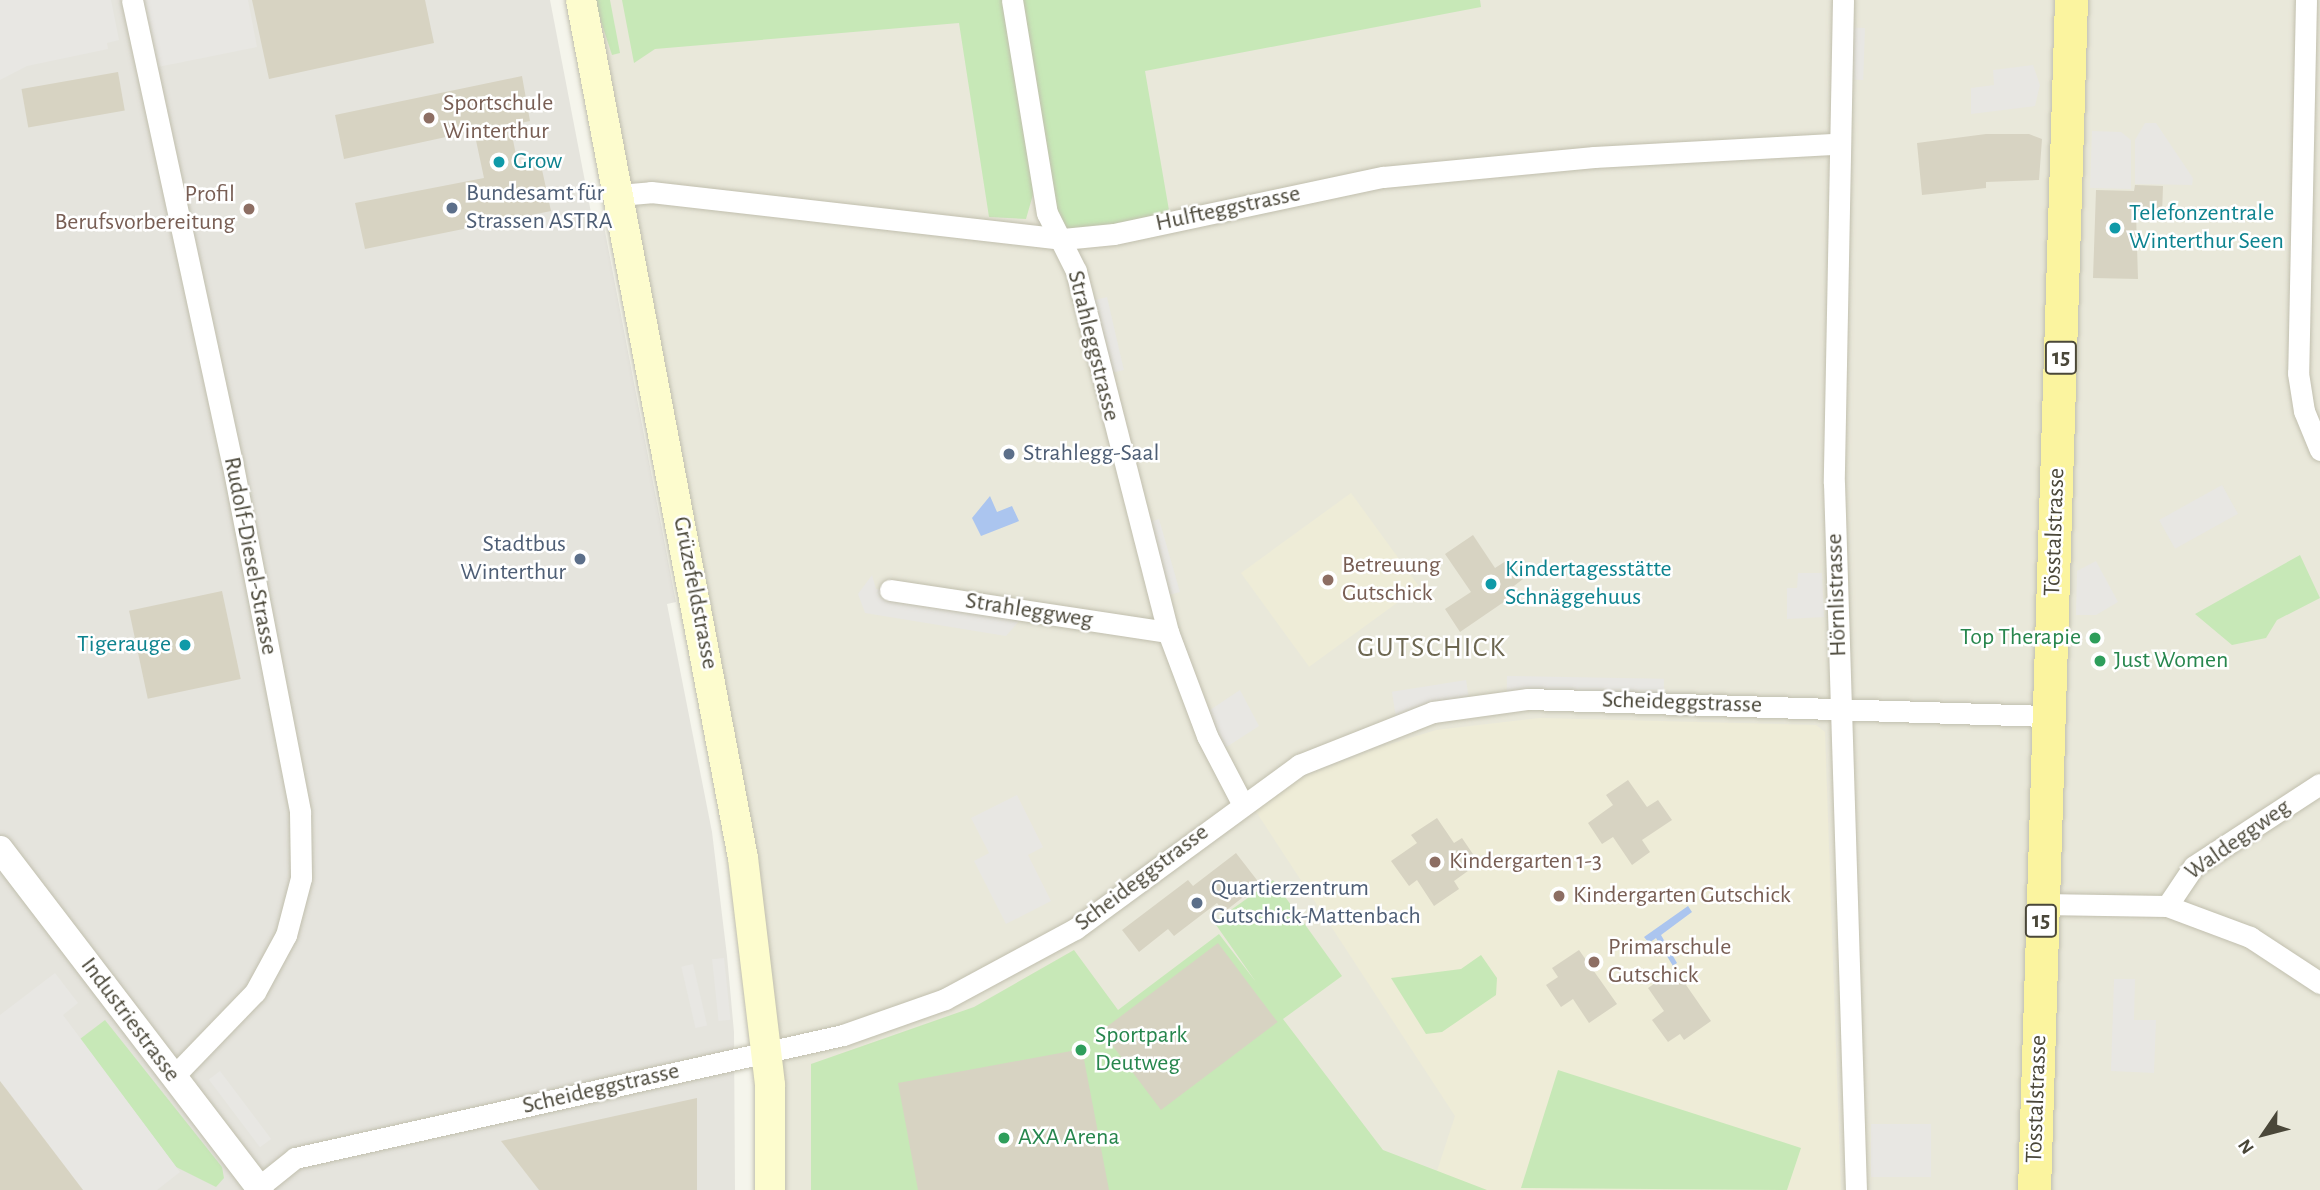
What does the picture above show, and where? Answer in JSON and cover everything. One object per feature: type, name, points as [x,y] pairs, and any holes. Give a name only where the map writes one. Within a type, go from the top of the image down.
[{"type":"main road","name":"Grüzefeldstrasse","points":[[581,0],[620,195],[743,858],[767,1052],[770,1190]]},
{"type":"main road","name":"Tösstalstrasse","points":[[2034,1190],[2046,716],[2071,0]]},
{"type":"street","name":"Rudolf-Diesel-Strasse","points":[[132,0],[300,812],[300,878],[286,935],[255,992],[174,1076]]},
{"type":"street","name":"Strahleggstrasse","points":[[1012,0],[1047,213],[1063,239],[1076,271],[1168,632],[1211,746],[1242,803]]},
{"type":"street","name":"Hörnlistrasse","points":[[1843,0],[1837,144],[1834,470],[1856,1190]]},
{"type":"street","points":[[2306,0],[2298,373],[2304,411],[2320,450]]},
{"type":"street","name":"Hulfteggstrasse","points":[[620,195],[651,192],[1063,239],[1114,234],[1383,177],[1594,157],[1837,144]]},
{"type":"street","name":"Strahleggweg","points":[[890,590],[1168,632]]},
{"type":"street","name":"Scheideggstrasse","points":[[258,1189],[295,1158],[843,1035],[986,981],[1075,929],[1242,803],[1299,765],[1357,738],[1481,702],[1841,707],[2046,716]]},
{"type":"street","name":"Waldeggweg","points":[[2167,906],[2194,866],[2320,783]]},
{"type":"street","name":"Industriestrasse","points":[[0,849],[258,1189]]},
{"type":"street","points":[[2041,904],[2167,906],[2250,937],[2320,983]]},
{"type":"shaded area","points":[[0,0],[550,0],[593,223],[603,221],[676,602],[667,604],[712,832],[734,1032],[735,1190],[0,1190]]},
{"type":"shaded area","points":[[0,0],[111,0],[119,40],[107,43],[108,49],[27,66],[0,80]]},
{"type":"shaded area","points":[[143,0],[248,0],[257,47],[158,67]]},
{"type":"shaded area","points":[[581,0],[2320,0],[2320,1190],[770,1190],[770,1085]]},
{"type":"shaded area","points":[[1849,27],[1865,28],[1863,80],[1847,79]]},
{"type":"shaded area","points":[[2033,65],[2040,85],[2035,106],[1971,114],[1971,88],[1994,85],[1993,70]]},
{"type":"shaded area","points":[[2145,123],[2156,123],[2193,178],[2192,185],[2135,184],[2135,140]]},
{"type":"shaded area","points":[[2092,131],[2121,132],[2131,140],[2131,189],[2090,188]]},
{"type":"shaded area","points":[[1107,297],[1124,370],[1100,375],[1084,302]]},
{"type":"shaded area","points":[[2222,485],[2238,514],[2175,549],[2159,520]]},
{"type":"shaded area","name":"Betreuung Gutschick","points":[[1351,493],[1419,587],[1309,667],[1241,573]]},
{"type":"shaded area","points":[[1159,519],[1180,592],[1158,598],[1137,525]]},
{"type":"shaded area","points":[[2096,561],[2118,602],[2096,615],[2076,615],[2077,571]]},
{"type":"shaded area","points":[[1798,573],[1822,573],[1824,617],[1787,619],[1787,588],[1797,588]]},
{"type":"shaded area","points":[[872,575],[876,589],[1028,611],[1006,636],[865,613],[858,594]]},
{"type":"shaded area","points":[[1507,676],[1664,679],[1664,703],[1507,700]]},
{"type":"shaded area","points":[[1466,680],[1470,705],[1396,716],[1392,692]]},
{"type":"shaded area","points":[[1240,690],[1259,726],[1225,748],[1207,712]]},
{"type":"shaded area","name":"Primarschule Gutschick","points":[[1539,718],[1816,725],[1825,732],[1841,1190],[1483,1190],[1436,1174],[1455,1116],[1255,810],[1298,779],[1386,745],[1436,730]]},
{"type":"shaded area","points":[[1017,795],[1043,847],[1028,855],[1051,901],[1006,924],[974,861],[989,853],[971,818]]},
{"type":"shaded area","points":[[724,958],[730,1020],[719,1021],[712,959]]},
{"type":"shaded area","points":[[693,964],[707,1025],[695,1028],[681,967]]},
{"type":"shaded area","points":[[55,973],[78,1003],[63,1015],[180,1172],[157,1190],[83,1190],[5,1087],[0,1090],[0,1015]]},
{"type":"shaded area","points":[[2114,979],[2135,979],[2134,1020],[2156,1020],[2154,1073],[2111,1071]]},
{"type":"shaded area","points":[[220,1071],[271,1139],[260,1147],[209,1079]]},
{"type":"shaded area","points":[[1871,1124],[1931,1124],[1931,1177],[1871,1177]]},
{"type":"green space","points":[[594,0],[610,0],[620,53],[612,55]]},
{"type":"green space","points":[[622,0],[1003,0],[1034,191],[1026,219],[989,217],[959,23],[655,49],[634,63]]},
{"type":"green space","points":[[1012,0],[1480,0],[1481,7],[1145,71],[1171,222],[1063,239]]},
{"type":"green space","points":[[2300,555],[2320,598],[2277,620],[2266,638],[2232,645],[2195,614]]},
{"type":"green space","name":"Sportpark Deutweg","points":[[1273,880],[1342,976],[1283,1019],[1383,1150],[1487,1190],[811,1190],[811,1064],[974,1007],[1074,950],[1118,1010],[1219,934],[1256,982],[1214,922]]},
{"type":"green space","points":[[1481,955],[1497,978],[1496,995],[1442,1032],[1426,1034],[1391,978],[1461,969]]},
{"type":"green space","points":[[105,1020],[222,1167],[224,1178],[216,1187],[176,1167],[80,1039]]},
{"type":"green space","points":[[1558,1070],[1801,1148],[1787,1190],[1521,1188]]},
{"type":"water","points":[[990,496],[997,512],[1012,506],[1019,521],[981,536],[972,518]]},
{"type":"water","points":[[1688,906],[1692,912],[1661,935],[1677,963],[1673,966],[1656,938],[1649,943],[1644,937]]},
{"type":"building","points":[[252,0],[425,0],[434,43],[269,79]]},
{"type":"building","points":[[118,72],[125,110],[28,127],[21,89]]},
{"type":"building","name":"Grow","points":[[522,76],[530,121],[510,125],[519,170],[541,165],[551,211],[365,249],[355,203],[484,178],[474,131],[344,159],[335,115]]},
{"type":"building","points":[[1986,134],[2029,134],[2042,139],[2039,180],[1986,182],[1986,188],[1922,195],[1917,143]]},
{"type":"building","name":"Telefonzentrale Winterthur Seen","points":[[2135,185],[2163,186],[2162,214],[2136,213],[2138,279],[2093,278],[2096,190],[2134,191]]},
{"type":"building","name":"Kindertagesstätte Schnäggehuus","points":[[1473,535],[1495,568],[1509,559],[1523,579],[1510,589],[1514,595],[1460,632],[1445,609],[1471,592],[1445,554]]},
{"type":"building","name":"Tigerauge","points":[[222,591],[241,679],[148,699],[129,611]]},
{"type":"building","points":[[1628,780],[1647,807],[1658,800],[1672,820],[1642,840],[1650,852],[1632,865],[1613,837],[1602,844],[1588,823],[1613,805],[1606,795]]},
{"type":"building","name":"Kindergarten 1-3","points":[[1437,818],[1454,843],[1462,838],[1479,863],[1454,881],[1459,889],[1434,906],[1417,880],[1409,886],[1391,861],[1417,843],[1411,835]]},
{"type":"building","name":"Quartierzentrum Gutschick-Mattenbach","points":[[1236,853],[1260,884],[1224,912],[1217,903],[1174,936],[1168,929],[1139,952],[1122,930],[1188,880],[1193,886]]},
{"type":"building","points":[[1218,943],[1278,1022],[1161,1110],[1101,1031]]},
{"type":"building","points":[[1579,950],[1617,1004],[1589,1023],[1573,999],[1561,1007],[1546,985],[1558,977],[1552,968]]},
{"type":"building","points":[[1675,969],[1711,1021],[1684,1040],[1680,1034],[1668,1042],[1652,1020],[1664,1011],[1648,988]]},
{"type":"building","name":"AXA Arena","points":[[1082,1049],[1109,1190],[918,1190],[898,1083]]},
{"type":"building","points":[[0,1081],[83,1190],[0,1190]]},
{"type":"building","points":[[697,1098],[697,1190],[539,1190],[501,1141]]},
{"type":"place","name":"Sportschule Winterthur","points":[[429,118]]},
{"type":"place","name":"Grow","points":[[499,162]]},
{"type":"place","name":"Bundesamt für Strassen ASTRA","points":[[452,208]]},
{"type":"place","name":"Profil Berufsvorbereitung","points":[[249,209]]},
{"type":"place","name":"Telefonzentrale Winterthur Seen","points":[[2115,228]]},
{"type":"place","name":"Strahlegg-Saal","points":[[1009,454]]},
{"type":"place","name":"Stadtbus Winterthur","points":[[580,559]]},
{"type":"place","name":"Betreuung Gutschick","points":[[1328,580]]},
{"type":"place","name":"Kindertagesstätte Schnäggehuus","points":[[1491,584]]},
{"type":"place","name":"Top Therapie","points":[[2095,638]]},
{"type":"place","name":"Tigerauge","points":[[185,645]]},
{"type":"place","name":"Just Women","points":[[2100,661]]},
{"type":"place","name":"Kindergarten 1-3","points":[[1435,862]]},
{"type":"place","name":"Kindergarten Gutschick","points":[[1559,896]]},
{"type":"place","name":"Quartierzentrum Gutschick-Mattenbach","points":[[1197,903]]},
{"type":"place","name":"Primarschule Gutschick","points":[[1594,962]]},
{"type":"place","name":"Sportpark Deutweg","points":[[1081,1050]]},
{"type":"place","name":"AXA Arena","points":[[1004,1138]]},
{"type":"district","name":"GUTSCHICK","points":[[1432,648]]}]
